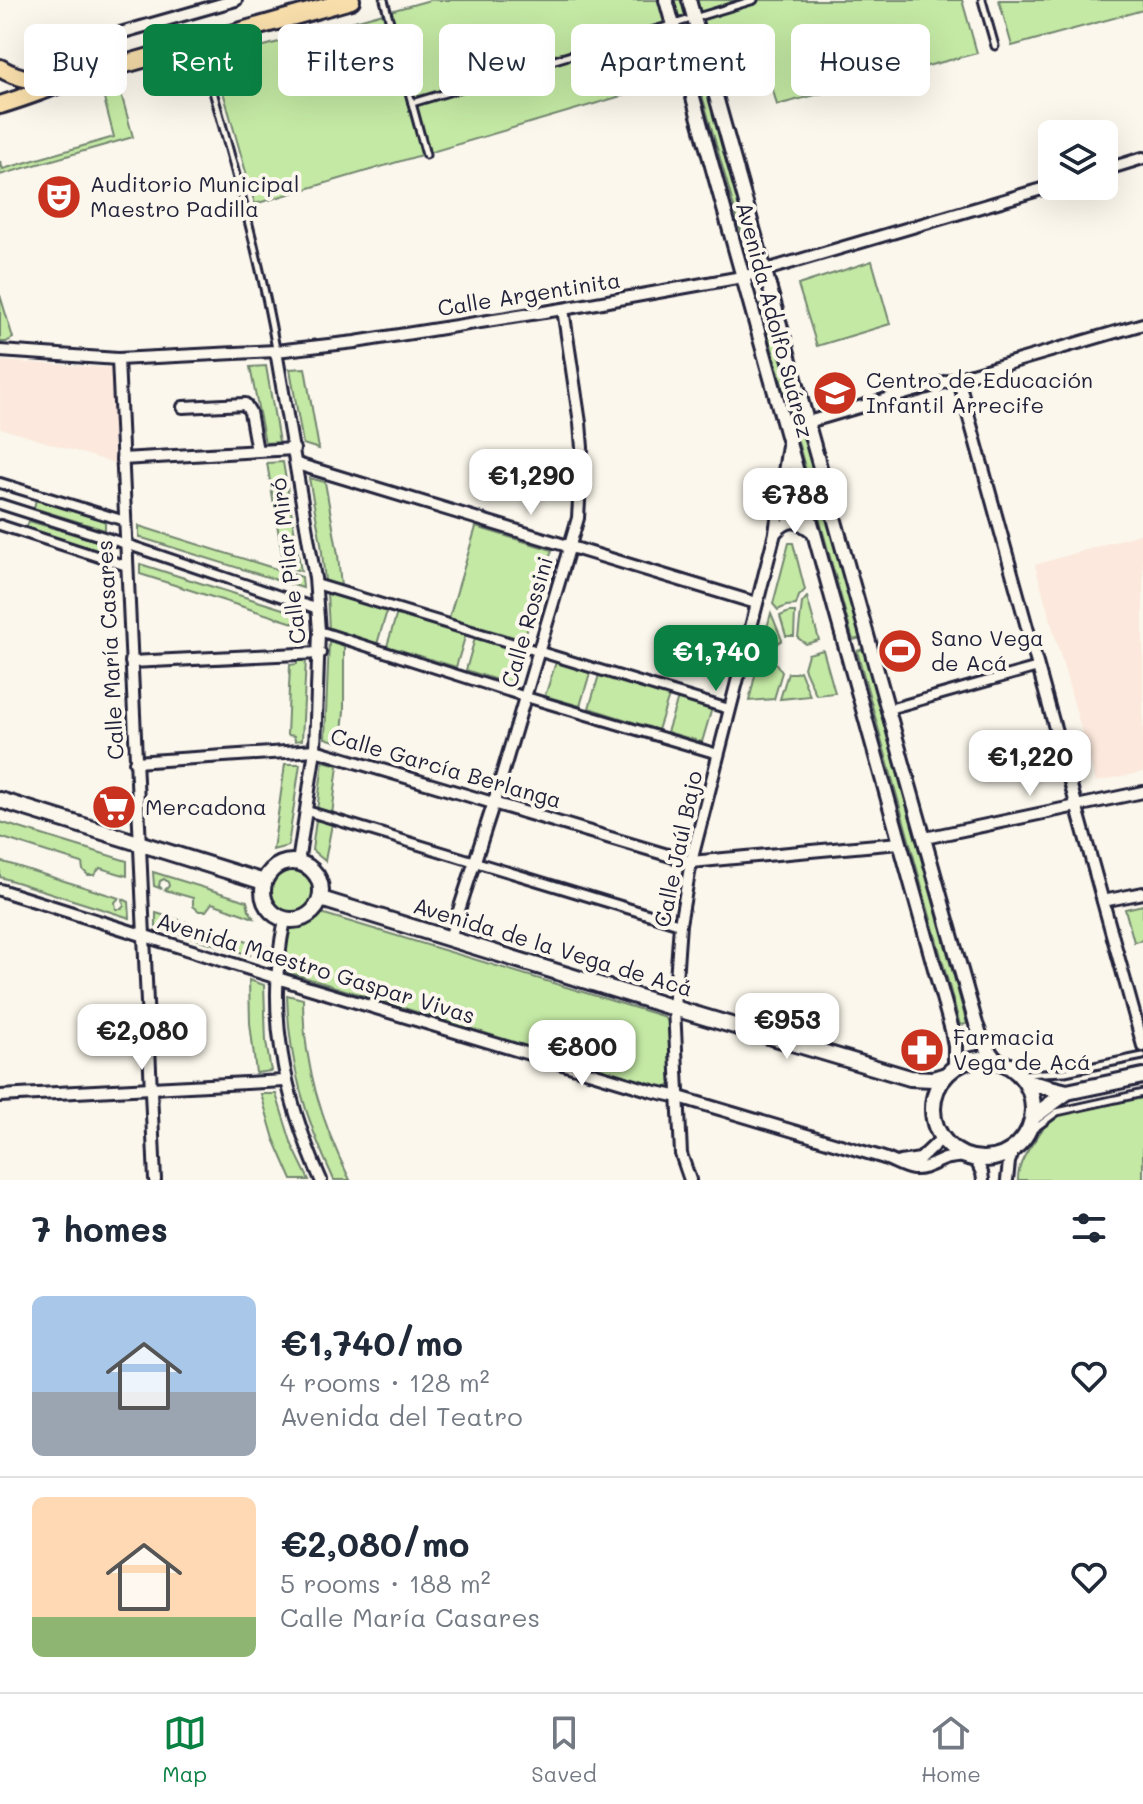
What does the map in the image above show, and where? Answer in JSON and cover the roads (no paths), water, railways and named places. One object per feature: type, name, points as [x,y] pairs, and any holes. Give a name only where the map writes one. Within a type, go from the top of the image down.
[{"type":"main road","points":[[262,26],[351,0]]},
{"type":"main road","points":[[0,68],[24,78]]},
{"type":"main road","points":[[0,105],[29,96]]},
{"type":"main road","points":[[0,800],[264,882]]},
{"type":"main road","points":[[282,863],[298,863],[316,874],[321,886],[321,899],[305,917],[285,920],[273,914],[266,902],[264,882],[282,863]]},
{"type":"main road","name":"Avenida de la Vega de Acá","points":[[321,899],[910,1078],[933,1079],[950,1071]]},
{"type":"main road","points":[[933,1106],[937,1089],[950,1071],[970,1060],[987,1058],[1005,1063],[1023,1078],[1067,1092]]},
{"type":"main road","points":[[1033,1117],[1067,1092],[1143,1076]]},
{"type":"main road","points":[[910,1078],[928,1093],[942,1138],[970,1157],[995,1158],[1014,1149],[1026,1135],[1033,1117],[1033,1099],[1023,1078]]},
{"type":"street","points":[[127,31],[236,0]]},
{"type":"street","name":"Avenida Adolfo Suárez","points":[[666,0],[672,24]]},
{"type":"street","name":"Avenida Adolfo Suárez","points":[[689,0],[977,1028],[996,1060]]},
{"type":"street","name":"Avenida Adolfo Suárez","points":[[692,96],[953,1036],[950,1071]]},
{"type":"street","points":[[1118,166],[1143,158]]},
{"type":"street","name":"Calle Argentinita","points":[[0,351],[118,359],[276,351],[355,342],[742,277],[1038,190]]},
{"type":"street","name":"Calle Rossini","points":[[450,938],[526,697],[578,518],[582,448],[563,309]]},
{"type":"street","points":[[808,422],[1143,324]]},
{"type":"street","name":"Calle Pilar Miró","points":[[276,351],[316,584],[320,653],[315,750],[298,863]]},
{"type":"street","name":"Calle María Casares","points":[[118,359],[155,1180]]},
{"type":"street","points":[[958,378],[1143,1046]]},
{"type":"street","points":[[183,407],[245,404],[250,412],[257,451]]},
{"type":"street","name":"Calle Jaúl Bajo","points":[[690,1180],[681,1154],[674,1008],[680,924],[691,862],[775,533],[788,445]]},
{"type":"street","points":[[122,459],[294,449]]},
{"type":"street","points":[[297,464],[756,603]]},
{"type":"street","points":[[0,483],[125,521]]},
{"type":"street","points":[[0,504],[318,609]]},
{"type":"street","points":[[775,533],[792,522],[800,523],[812,532]]},
{"type":"street","points":[[0,525],[127,566]]},
{"type":"street","points":[[316,584],[729,709]]},
{"type":"street","points":[[319,631],[718,754]]},
{"type":"street","points":[[131,662],[320,653]]},
{"type":"street","points":[[889,709],[1038,667]]},
{"type":"street","name":"Calle García Berlanga","points":[[135,762],[315,750],[691,862]]},
{"type":"street","points":[[925,838],[1143,792]]},
{"type":"street","points":[[307,811],[680,924]]},
{"type":"street","points":[[691,862],[899,843]]},
{"type":"street","name":"Avenida Maestro Gaspar Vivas","points":[[0,890],[652,1091],[898,1162],[902,1166],[925,1168],[948,1158],[970,1157]]},
{"type":"street","points":[[1103,901],[1143,893]]},
{"type":"street","points":[[285,920],[278,977],[277,1029],[285,1081],[321,1180]]},
{"type":"street","points":[[0,1096],[285,1081]]},
{"type":"street","points":[[898,1162],[920,1159],[942,1138]]},
{"type":"street","points":[[1007,1180],[1014,1149]]},
{"type":"street","points":[[970,1157],[982,1173],[983,1180]]},
{"type":"lane","points":[[384,0],[426,155]]},
{"type":"lane","points":[[675,24],[754,0]]},
{"type":"lane","points":[[982,0],[995,46]]},
{"type":"lane","points":[[412,103],[571,55]]},
{"type":"lane","points":[[214,96],[266,291],[276,351]]},
{"type":"lane","points":[[1023,1078],[1143,1056]]},
{"type":"lane","points":[[1026,1135],[1057,1112],[1143,1093]]},
{"type":"place","name":"Auditorio Municipal Maestro Padilla","points":[[59,197]]},
{"type":"place","name":"Centro de Educación Infantil Arrecife","points":[[835,393]]},
{"type":"place","name":"Sano Vega de Acá","points":[[900,651]]},
{"type":"place","name":"Mercadona","points":[[114,807]]},
{"type":"place","name":"Farmacia Vega de Acá","points":[[922,1050]]}]
